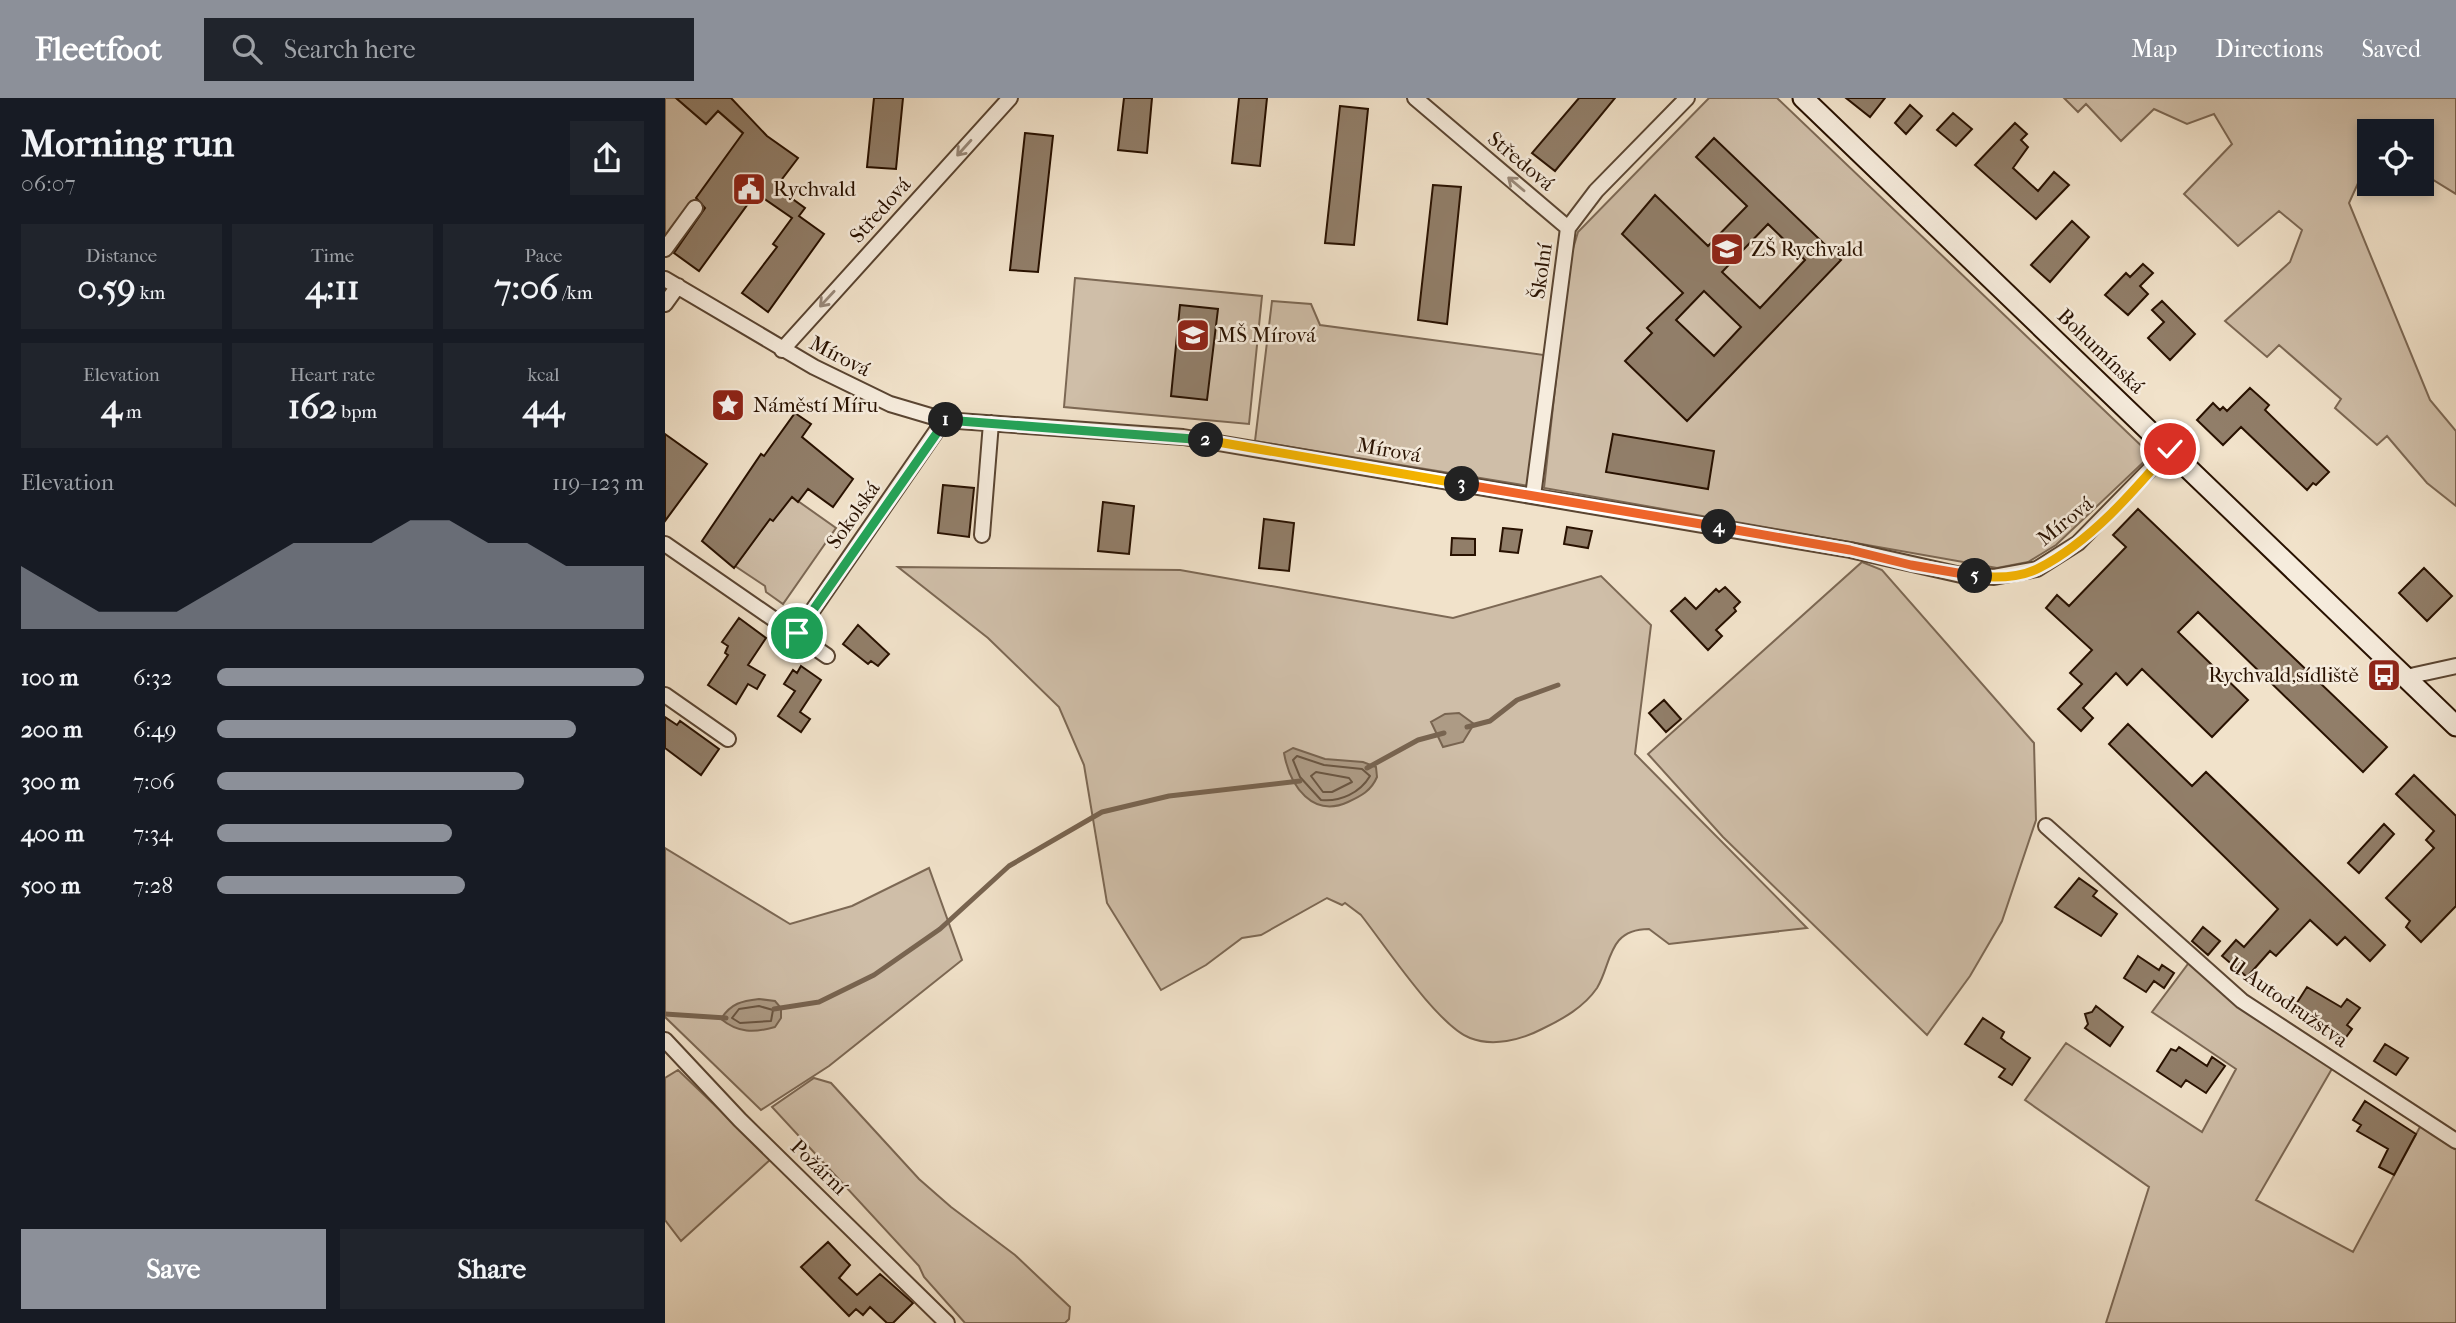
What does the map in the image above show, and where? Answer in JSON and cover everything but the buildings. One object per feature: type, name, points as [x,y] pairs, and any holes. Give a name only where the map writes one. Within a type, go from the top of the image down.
[{"type":"main road","name":"Bohumínská","points":[[1803,98],[2456,726]]},
{"type":"street","name":"Středová","points":[[782,350],[1010,98]]},
{"type":"street","name":"Středová","points":[[1415,98],[1569,228]]},
{"type":"street","name":"Školní","points":[[1533,496],[1569,228],[1596,191],[1688,98]]},
{"type":"street","points":[[665,249],[695,208]]},
{"type":"street","name":"Mírová","points":[[671,282],[782,350],[890,404],[944,420],[1184,437],[1850,550],[1961,575],[1994,578],[2037,569],[2078,543],[2170,449]]},
{"type":"street","points":[[665,304],[671,282]]},
{"type":"street","name":"Sokolská","points":[[797,633],[944,420]]},
{"type":"street","points":[[982,535],[991,424]]},
{"type":"street","points":[[665,544],[827,656]]},
{"type":"street","points":[[2406,677],[2456,666]]},
{"type":"street","points":[[665,695],[728,739]]},
{"type":"street","name":"U Autodružstva","points":[[2046,826],[2242,1000],[2456,1141]]},
{"type":"street","name":"Požární","points":[[665,1040],[740,1120],[947,1323]]},
{"type":"shaded area","points":[[665,98],[676,98],[706,124],[718,111],[758,147],[729,153],[665,249]]},
{"type":"shaded area","points":[[1709,98],[1777,98],[2151,455],[2056,545],[2028,562],[1997,568],[1544,488],[1569,262],[1578,232]]},
{"type":"shaded area","points":[[2064,98],[2456,98],[2456,194],[2434,180],[2434,119],[2357,119],[2357,185],[2349,203],[2430,400],[2456,431],[2456,506],[2427,483],[2387,436],[2377,445],[2335,408],[2341,399],[2279,345],[2267,357],[2225,321],[2290,262],[2302,230],[2279,211],[2238,246],[2184,194],[2232,144],[2214,114],[2187,124],[2154,109],[2121,141],[2086,104],[2078,112]]},
{"type":"shaded area","points":[[1075,278],[1262,296],[1249,424],[1064,407]]},
{"type":"shaded area","points":[[1272,301],[1311,304],[1320,325],[1544,355],[1529,486],[1255,441]]},
{"type":"shaded area","points":[[788,494],[836,528],[783,604],[766,592],[765,586],[735,566]]},
{"type":"shaded area","points":[[1862,562],[1882,570],[2034,743],[2036,820],[2002,921],[1970,976],[1927,1035],[1723,837],[1648,754]]},
{"type":"shaded area","points":[[898,567],[1180,570],[1453,618],[1601,576],[1651,625],[1635,754],[1807,928],[1669,944],[1649,929],[1635,931],[1618,941],[1597,988],[1573,1012],[1534,1033],[1497,1042],[1479,1041],[1457,1030],[1428,1001],[1361,915],[1345,903],[1342,905],[1327,898],[1261,935],[1242,938],[1206,965],[1161,990],[1107,903],[1084,765],[1059,707],[988,638]]},
{"type":"shaded area","points":[[665,848],[790,924],[852,906],[929,868],[962,960],[829,1066],[761,1110],[665,1017]]},
{"type":"shaded area","points":[[2191,960],[2333,1067],[2256,1200],[2353,1252],[2421,1125],[2456,1150],[2456,1323],[2106,1323],[2149,1187],[2025,1100],[2066,1043],[2202,1132],[2236,1069],[2152,1012]]},
{"type":"shaded area","points":[[678,1070],[771,1159],[681,1241],[665,1220],[665,1078]]},
{"type":"shaded area","points":[[814,1078],[831,1083],[919,1179],[1015,1255],[1070,1307],[1069,1319],[1065,1323],[965,1323],[924,1277],[919,1266],[772,1107]]},
{"type":"water","points":[[1459,713],[1474,724],[1463,742],[1443,747],[1431,722],[1445,714]]},
{"type":"water","points":[[1293,748],[1325,759],[1363,762],[1376,767],[1377,777],[1372,786],[1357,798],[1335,806],[1324,806],[1305,796],[1292,777],[1284,753]]},
{"type":"water","points":[[759,999],[775,1001],[781,1008],[781,1018],[775,1027],[747,1031],[721,1019],[737,1004]]},
{"type":"waterway","points":[[1467,727],[1490,721],[1517,700],[1558,685]]},
{"type":"waterway","points":[[1367,768],[1418,740],[1444,733]]},
{"type":"waterway","points":[[774,1009],[819,1002],[874,975],[940,929],[1009,866],[1102,812],[1169,796],[1300,781]]},
{"type":"waterway","points":[[665,1014],[726,1018]]},
{"type":"place","name":"Rychvald","points":[[749,189]]},
{"type":"place","name":"ZŠ Rychvald","points":[[1727,249]]},
{"type":"place","name":"MŠ Mírová","points":[[1193,335]]},
{"type":"place","name":"Náměstí Míru","points":[[728,405]]},
{"type":"place","name":"Rychvald,sídliště","points":[[2384,675]]},
{"type":"route","points":[[797,633],[944,420],[1184,437],[1850,550],[1961,575],[1994,578],[2037,569],[2078,543],[2126,497],[2170,449]]}]
